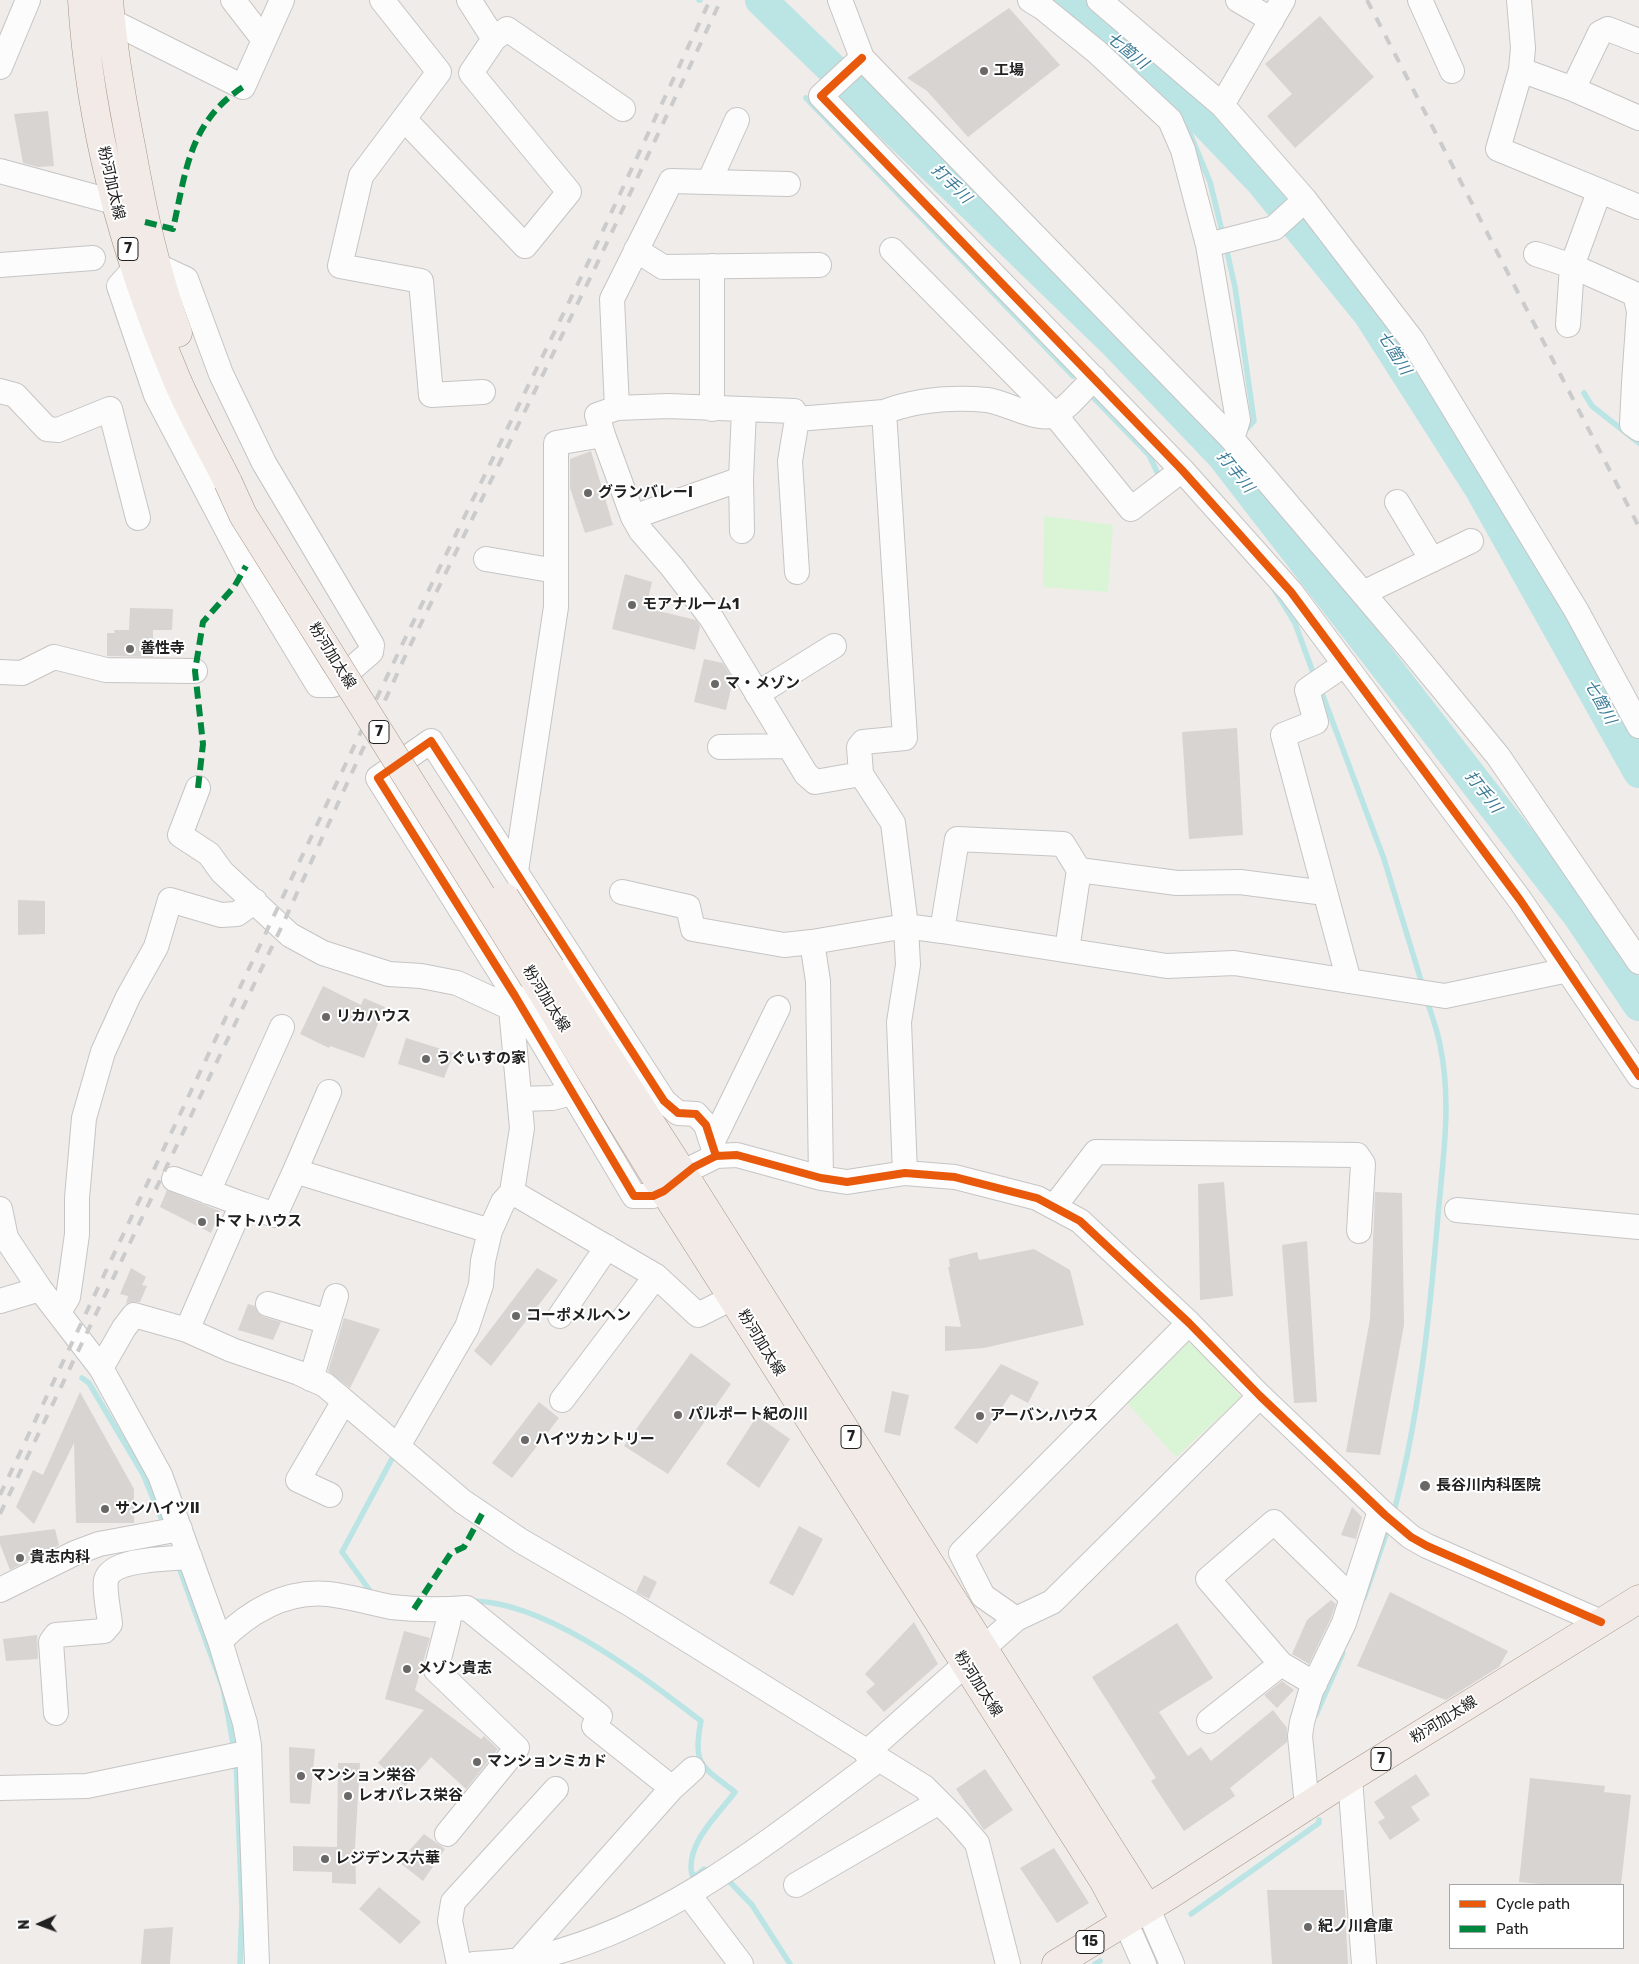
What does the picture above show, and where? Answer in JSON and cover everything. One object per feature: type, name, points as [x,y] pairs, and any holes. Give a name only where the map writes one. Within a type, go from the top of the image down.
[{"type":"main road","name":"粉河加太線","points":[[78,2],[91,95],[114,202],[145,267],[178,381],[235,479],[244,515],[528,988],[675,1183],[974,1655],[1104,1880],[1136,1914],[1350,1778],[1639,1599]]},
{"type":"main road","name":"粉河加太線","points":[[110,11],[121,96],[145,222],[145,267]]},
{"type":"main road","name":"粉河加太線","points":[[675,1183],[732,1298],[974,1655]]},
{"type":"main road","name":"15","points":[[1056,1964],[1136,1914]]},
{"type":"street","points":[[0,67],[28,0]]},
{"type":"street","points":[[233,0],[264,40]]},
{"type":"street","points":[[78,2],[110,11],[243,87],[282,0]]},
{"type":"street","points":[[382,0],[440,72],[362,176],[340,266],[421,281],[431,395],[483,392]]},
{"type":"street","points":[[469,0],[494,39]]},
{"type":"street","points":[[840,0],[862,58],[1232,439],[1363,593],[1498,756],[1639,962]]},
{"type":"street","points":[[1030,0],[1043,8],[1097,52],[1170,120],[1183,150],[1208,245],[1238,420],[1232,439]]},
{"type":"street","points":[[1099,0],[1222,105],[1305,200],[1412,340],[1576,610],[1639,726]]},
{"type":"street","points":[[1222,105],[1277,10],[1238,0]]},
{"type":"street","points":[[1420,0],[1452,71]]},
{"type":"street","points":[[1519,0],[1523,48],[1521,70],[1498,149],[1639,207]]},
{"type":"street","points":[[405,120],[525,246],[569,192],[470,73],[494,39],[506,29],[624,109]]},
{"type":"street","points":[[1573,89],[1600,33],[1608,29],[1639,41]]},
{"type":"street","points":[[862,58],[822,96],[1182,470],[1291,592],[1520,900],[1639,1076]]},
{"type":"street","points":[[1521,70],[1573,89],[1639,118]]},
{"type":"street","points":[[709,182],[737,120]]},
{"type":"street","points":[[0,171],[114,202]]},
{"type":"street","points":[[617,408],[612,299],[671,181],[788,184]]},
{"type":"street","points":[[1568,325],[1572,266],[1599,192]]},
{"type":"street","points":[[1208,245],[1274,228],[1305,200]]},
{"type":"street","points":[[636,250],[663,267],[819,265]]},
{"type":"street","points":[[892,250],[1055,415],[1131,509],[1182,470]]},
{"type":"street","points":[[1536,254],[1572,266],[1634,294],[1639,311],[1637,383],[1632,424],[1639,429]]},
{"type":"street","points":[[0,265],[93,258]]},
{"type":"street","points":[[712,266],[712,409]]},
{"type":"street","points":[[145,267],[186,279],[221,374],[264,463],[372,645],[371,652],[333,685],[318,685],[302,660],[246,566],[156,395],[119,286],[145,267]]},
{"type":"street","points":[[797,419],[884,412],[903,405],[948,400],[989,400],[1045,417],[1055,415],[1094,378]]},
{"type":"street","points":[[0,392],[15,395],[47,429],[58,430],[110,409],[138,518]]},
{"type":"street","points":[[797,572],[790,461],[797,419],[794,411],[668,406],[617,408],[597,415],[633,517],[641,531],[672,567],[712,619],[806,774],[815,782],[861,774]]},
{"type":"street","points":[[742,531],[741,479],[744,410]]},
{"type":"street","points":[[884,412],[905,738],[863,742],[859,748],[861,774],[893,823],[906,926],[908,965],[899,1022],[905,1173]]},
{"type":"street","points":[[516,871],[555,616],[556,443],[603,435]]},
{"type":"street","points":[[633,517],[741,479]]},
{"type":"street","points":[[1397,502],[1432,560]]},
{"type":"street","points":[[1363,593],[1471,542]]},
{"type":"street","points":[[486,559],[556,571]]},
{"type":"street","points":[[757,694],[834,646]]},
{"type":"street","points":[[0,672],[22,673],[54,657],[106,670],[195,671]]},
{"type":"street","points":[[1345,664],[1307,690],[1316,722],[1283,735],[1349,981]]},
{"type":"street","points":[[714,1149],[706,1125],[696,1114],[678,1113],[664,1101],[431,740],[378,778],[528,988],[572,1093],[634,1196],[653,1196],[675,1183],[714,1149],[778,1008]]},
{"type":"street","points":[[720,747],[788,746]]},
{"type":"street","points":[[198,788],[180,835],[209,854],[222,872],[290,935],[323,953],[389,974],[528,988]]},
{"type":"street","points":[[942,931],[957,839],[1064,844],[1079,870],[1067,950]]},
{"type":"street","points":[[1079,870],[1177,883],[1240,882],[1326,894]]},
{"type":"street","points":[[622,892],[688,907],[693,929],[784,945],[906,926],[1167,966],[1234,963],[1445,996],[1568,970]]},
{"type":"street","points":[[59,1312],[68,1297],[74,1261],[84,1118],[103,1052],[128,997],[156,947],[170,900],[221,915],[237,914],[255,901]]},
{"type":"street","points":[[812,942],[818,981],[821,1178]]},
{"type":"street","points":[[398,1446],[467,1327],[481,1285],[483,1261],[490,1231],[504,1202],[512,1192],[522,1128],[520,1099],[528,988]]},
{"type":"street","points":[[208,1192],[282,1027]]},
{"type":"street","points":[[174,1179],[275,1215],[329,1092]]},
{"type":"street","points":[[520,1099],[552,1098],[572,1093]]},
{"type":"street","points":[[714,1149],[821,1178],[847,1182],[905,1173],[955,1177],[1037,1198],[1080,1220],[1189,1323],[1260,1396],[1387,1517],[1428,1546],[1601,1622]]},
{"type":"street","points":[[1054,1207],[1096,1152],[1357,1155],[1363,1164],[1359,1231]]},
{"type":"street","points":[[295,1171],[490,1231]]},
{"type":"street","points":[[512,1192],[656,1276],[698,1315],[732,1298]]},
{"type":"street","points":[[187,1330],[242,1204]]},
{"type":"street","points":[[0,1209],[6,1238],[40,1289],[101,1368],[160,1475],[169,1532],[178,1558],[220,1641],[245,1723],[238,1756],[257,1964]]},
{"type":"street","points":[[1457,1210],[1639,1227]]},
{"type":"street","points":[[560,1316],[607,1247]]},
{"type":"street","points":[[562,1400],[656,1276]]},
{"type":"street","points":[[0,1301],[40,1289]]},
{"type":"street","points":[[311,1378],[336,1296]]},
{"type":"street","points":[[268,1304],[328,1322]]},
{"type":"street","points":[[101,1368],[124,1328],[134,1316],[187,1330],[232,1350],[311,1378],[325,1385],[462,1501],[521,1541],[630,1604],[924,1787],[977,1843],[1008,1964]]},
{"type":"street","points":[[1016,1619],[983,1596],[961,1552],[1189,1323]]},
{"type":"street","points":[[474,1964],[540,1957],[616,1933],[689,1895],[777,1835],[872,1756],[974,1655],[1016,1619],[1052,1602],[1260,1396]]},
{"type":"street","points":[[330,1496],[298,1480],[344,1401]]},
{"type":"street","points":[[1307,1806],[1300,1736],[1302,1722],[1315,1684],[1344,1623],[1352,1598],[1387,1517]]},
{"type":"street","points":[[1315,1684],[1281,1664],[1208,1580],[1274,1522],[1352,1598]]},
{"type":"street","points":[[0,1590],[75,1553],[99,1544],[169,1532]]},
{"type":"street","points":[[56,1713],[51,1642],[56,1635],[104,1631],[110,1624],[106,1581],[112,1571],[122,1564],[178,1558]]},
{"type":"street","points":[[220,1641],[240,1620],[269,1604],[296,1594],[327,1594],[391,1606],[427,1610],[467,1608],[600,1716],[594,1726],[672,1788]]},
{"type":"street","points":[[448,1834],[517,1748],[436,1670],[450,1609]]},
{"type":"street","points":[[1210,1721],[1281,1664]]},
{"type":"street","points":[[0,1788],[87,1786],[238,1756]]},
{"type":"street","points":[[507,1961],[672,1788],[693,1769]]},
{"type":"street","points":[[1350,1778],[1364,1964]]},
{"type":"street","points":[[459,1964],[450,1921],[453,1902],[556,1789]]},
{"type":"street","points":[[796,1885],[939,1802]]},
{"type":"street","points":[[689,1895],[742,1964]]},
{"type":"street","points":[[1136,1914],[1144,1964]]},
{"type":"street","points":[[1136,1914],[1172,1964]]},
{"type":"green space","points":[[1044,516],[1113,525],[1108,592],[1043,587]]},
{"type":"green space","points":[[1191,1340],[1241,1397],[1176,1457],[1127,1403]]},
{"type":"building","name":"工場","points":[[1009,8],[1060,65],[968,137],[927,91],[907,78]]},
{"type":"building","points":[[1320,16],[1374,77],[1295,148],[1267,116],[1292,94],[1265,64]]},
{"type":"building","points":[[48,111],[54,166],[38,167],[23,163],[14,114]]},
{"type":"building","name":"グランバレーI","points":[[591,451],[613,525],[585,533],[570,488],[570,459]]},
{"type":"building","points":[[625,574],[652,582],[646,608],[696,620],[700,626],[695,650],[612,629]]},
{"type":"building","points":[[130,608],[173,609],[172,630],[153,630],[153,657],[107,656],[107,633],[115,633],[114,630],[129,630]]},
{"type":"building","name":"マ・メゾン","points":[[704,659],[723,663],[733,680],[726,710],[694,702]]},
{"type":"building","points":[[1237,728],[1243,835],[1189,839],[1182,732]]},
{"type":"building","points":[[18,900],[45,901],[45,934],[18,935]]},
{"type":"building","points":[[323,986],[361,1005],[364,998],[385,1007],[364,1058],[330,1046],[329,1048],[300,1034]]},
{"type":"building","name":"うぐいすの家","points":[[406,1038],[454,1053],[444,1078],[398,1064]]},
{"type":"building","points":[[1224,1182],[1233,1296],[1200,1300],[1198,1184]]},
{"type":"building","name":"トマトハウス","points":[[167,1190],[220,1211],[211,1233],[160,1207]]},
{"type":"building","points":[[1375,1192],[1402,1193],[1404,1325],[1380,1455],[1346,1452],[1370,1319]]},
{"type":"building","points":[[1307,1241],[1317,1402],[1294,1403],[1282,1245]]},
{"type":"building","points":[[1034,1249],[1070,1270],[1084,1325],[984,1348],[945,1351],[945,1326],[961,1327],[948,1267],[950,1267],[949,1259],[977,1252],[979,1260]]},
{"type":"building","points":[[131,1268],[146,1277],[142,1285],[147,1286],[140,1302],[126,1304],[128,1296],[120,1294]]},
{"type":"building","name":"コーポメルヘン","points":[[537,1268],[558,1280],[491,1366],[474,1351]]},
{"type":"building","points":[[248,1304],[255,1306],[258,1313],[264,1317],[281,1322],[273,1340],[238,1330]]},
{"type":"building","points":[[344,1318],[380,1329],[350,1388],[328,1371]]},
{"type":"building","name":"パルポート紀の川","points":[[691,1353],[731,1384],[668,1474],[624,1446]]},
{"type":"building","name":"アーバン,ハウス","points":[[1001,1364],[1039,1382],[1028,1403],[1011,1394],[977,1444],[954,1428]]},
{"type":"building","points":[[892,1391],[909,1395],[900,1436],[884,1432]]},
{"type":"building","points":[[80,1392],[134,1489],[134,1523],[76,1523],[74,1443],[34,1524],[16,1507],[33,1470],[43,1475]]},
{"type":"building","name":"ハイツカントリー","points":[[539,1402],[559,1418],[512,1478],[492,1463]]},
{"type":"building","points":[[757,1416],[790,1439],[759,1488],[726,1464]]},
{"type":"building","points":[[1352,1507],[1362,1517],[1356,1539],[1341,1535]]},
{"type":"building","points":[[799,1526],[823,1539],[793,1596],[769,1583]]},
{"type":"building","name":"貴志内科","points":[[55,1529],[59,1545],[10,1570],[0,1544],[0,1536]]},
{"type":"building","points":[[644,1575],[657,1582],[649,1599],[636,1592]]},
{"type":"building","points":[[1390,1592],[1508,1651],[1499,1667],[1446,1700],[1357,1666]]},
{"type":"building","points":[[1331,1600],[1336,1604],[1309,1664],[1292,1654],[1307,1620]]},
{"type":"building","points":[[914,1622],[938,1664],[884,1712],[866,1692],[875,1684],[865,1674]]},
{"type":"building","points":[[1177,1623],[1213,1678],[1159,1712],[1188,1756],[1201,1747],[1211,1761],[1273,1710],[1287,1728],[1287,1742],[1230,1788],[1235,1796],[1184,1831],[1151,1781],[1156,1778],[1092,1677]]},
{"type":"building","points":[[404,1631],[430,1638],[415,1690],[481,1739],[484,1736],[498,1749],[466,1789],[431,1757],[405,1786],[378,1763],[424,1710],[385,1699]]},
{"type":"building","points":[[37,1635],[38,1659],[6,1661],[3,1639]]},
{"type":"building","points":[[1282,1681],[1294,1690],[1277,1708],[1264,1695]]},
{"type":"building","name":"マンション栄谷","points":[[289,1747],[315,1749],[310,1804],[290,1803]]},
{"type":"building","points":[[338,1763],[360,1763],[355,1847],[356,1884],[332,1883],[332,1872],[293,1871],[293,1846],[337,1847]]},
{"type":"building","points":[[985,1769],[1013,1810],[984,1830],[956,1789]]},
{"type":"building","points":[[1416,1774],[1430,1795],[1411,1807],[1420,1820],[1390,1840],[1378,1822],[1385,1818],[1374,1802]]},
{"type":"building","points":[[1530,1778],[1605,1786],[1604,1792],[1631,1795],[1621,1884],[1540,1884],[1519,1882]]},
{"type":"building","points":[[424,1834],[445,1849],[423,1881],[399,1862]]},
{"type":"building","points":[[1054,1848],[1089,1903],[1057,1923],[1020,1868]]},
{"type":"building","points":[[379,1887],[421,1922],[400,1944],[359,1909]]},
{"type":"building","name":"紀ノ川倉庫","points":[[1267,1890],[1344,1890],[1348,1964],[1272,1964]]},
{"type":"building","points":[[173,1927],[170,1964],[141,1964],[144,1929]]},
{"type":"waterway","name":"打手川","points":[[761,0],[1114,342],[1222,455],[1579,916],[1639,1005]]},
{"type":"waterway","name":"七箇川","points":[[1065,0],[1171,87],[1261,181],[1369,314],[1480,488],[1639,772]]},
{"type":"waterway","points":[[1171,87],[1210,182],[1223,235]]},
{"type":"waterway","points":[[806,98],[1073,376]]},
{"type":"waterway","points":[[1226,247],[1235,287],[1254,421],[1243,433]]},
{"type":"waterway","points":[[1584,393],[1592,406],[1639,443]]},
{"type":"waterway","points":[[1092,396],[1149,455],[1158,474]]},
{"type":"waterway","points":[[1222,455],[1232,445]]},
{"type":"waterway","points":[[1274,589],[1295,623],[1315,678]]},
{"type":"waterway","points":[[1320,688],[1384,859],[1423,987]]},
{"type":"waterway","points":[[1393,1515],[1417,1404],[1431,1290],[1444,1151],[1446,1109],[1444,1066],[1437,1033],[1426,998]]},
{"type":"waterway","points":[[82,1378],[89,1383],[143,1474],[164,1525]]},
{"type":"waterway","points":[[373,1595],[342,1552],[394,1455]]},
{"type":"waterway","points":[[1364,1598],[1389,1526]]},
{"type":"waterway","points":[[177,1562],[223,1688],[234,1749]]},
{"type":"waterway","points":[[470,1601],[499,1604],[530,1613],[561,1627],[622,1663],[701,1721],[698,1747],[702,1764],[735,1792],[704,1830],[693,1852],[691,1863],[692,1875],[697,1875],[704,1869],[709,1871]]},
{"type":"waterway","points":[[1316,1715],[1343,1653]]},
{"type":"waterway","points":[[236,1760],[242,1909],[240,1964]]},
{"type":"waterway","points":[[1191,1914],[1319,1823],[1319,1820]]},
{"type":"waterway","points":[[729,1881],[752,1905],[790,1964]]},
{"type":"waterway","points":[[1095,1964],[1100,1961]]},
{"type":"railway","points":[[0,1495],[401,647],[587,265],[710,0]]},
{"type":"railway","points":[[0,1514],[281,928],[408,650],[595,268],[721,0]]},
{"type":"railway","points":[[1367,0],[1639,527]]},
{"type":"marked path","points":[[145,222],[173,229],[187,168],[201,132],[211,116],[225,101],[243,87]]},
{"type":"marked path","points":[[198,788],[203,744],[195,671],[203,622],[234,587],[246,566]]},
{"type":"marked path","points":[[414,1609],[451,1553],[464,1547],[482,1514]]},
{"type":"cycle path","points":[[862,58],[821,96],[1182,470],[1291,592],[1520,900],[1639,1076]]},
{"type":"cycle path","points":[[716,1156],[706,1125],[696,1114],[678,1113],[664,1101],[431,741],[378,778],[515,996],[634,1196],[653,1196],[664,1191],[694,1167],[716,1156],[737,1155],[821,1178],[847,1182],[905,1173],[955,1177],[1037,1198],[1080,1221],[1189,1323],[1260,1396],[1385,1515],[1411,1537],[1427,1546],[1601,1622]]},
{"type":"place","name":"工場","points":[[984,71]]},
{"type":"place","name":"グランバレーI","points":[[588,493]]},
{"type":"place","name":"モアナルーム1","points":[[632,605]]},
{"type":"place","name":"善性寺","points":[[130,649]]},
{"type":"place","name":"マ・メゾン","points":[[715,684]]},
{"type":"place","name":"リカハウス","points":[[326,1017]]},
{"type":"place","name":"うぐいすの家","points":[[426,1059]]},
{"type":"place","name":"トマトハウス","points":[[202,1222]]},
{"type":"place","name":"コーポメルヘン","points":[[516,1316]]},
{"type":"place","name":"パルポート紀の川","points":[[678,1415]]},
{"type":"place","name":"アーバン,ハウス","points":[[980,1416]]},
{"type":"place","name":"ハイツカントリー","points":[[525,1440]]},
{"type":"place","name":"長谷川内科医院","points":[[1425,1486]]},
{"type":"place","name":"サンハイツII","points":[[105,1509]]},
{"type":"place","name":"貴志内科","points":[[20,1558]]},
{"type":"place","name":"メゾン貴志","points":[[407,1669]]},
{"type":"place","name":"マンションミカド","points":[[477,1762]]},
{"type":"place","name":"マンション栄谷","points":[[301,1776]]},
{"type":"place","name":"レオパレス栄谷","points":[[348,1796]]},
{"type":"place","name":"レジデンス六華","points":[[325,1859]]},
{"type":"place","name":"紀ノ川倉庫","points":[[1308,1927]]}]
